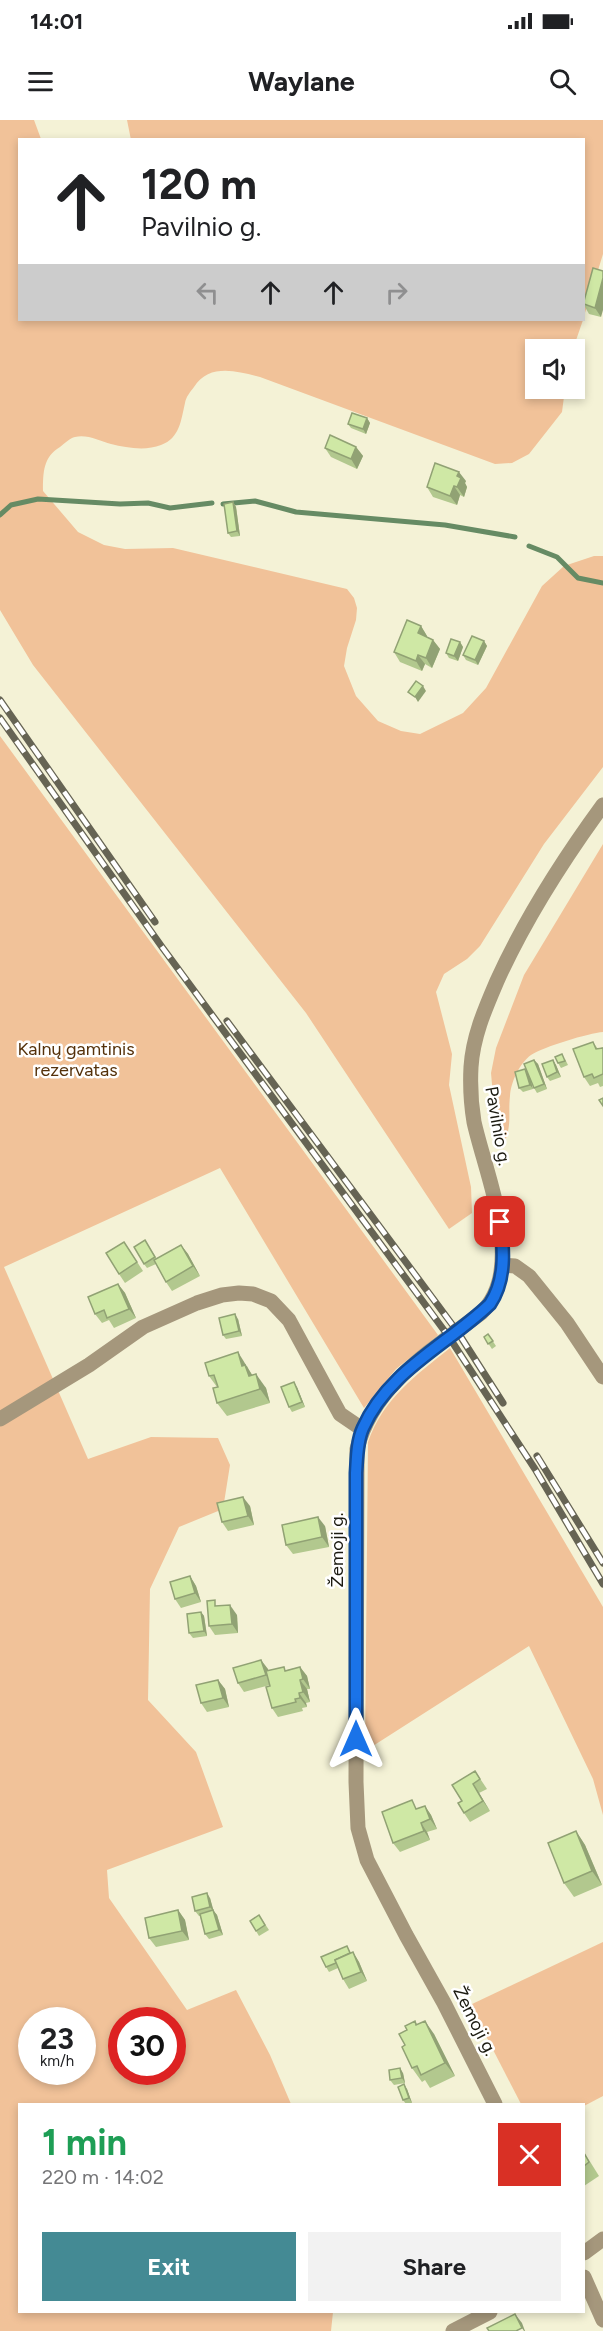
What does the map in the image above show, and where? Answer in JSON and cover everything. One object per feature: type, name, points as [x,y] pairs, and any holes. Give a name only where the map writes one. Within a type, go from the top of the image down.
[{"type":"street","name":"Pavilnio g.","points":[[362,1429],[374,1408],[396,1380],[490,1304],[498,1290],[503,1247],[500,1222],[474,1119],[470,1090],[474,1042],[508,956],[535,904],[571,848],[603,805]]},
{"type":"street","points":[[502,1265],[515,1266],[530,1276],[567,1323],[603,1377]]},
{"type":"street","points":[[0,1419],[89,1365],[143,1327],[196,1304],[222,1295],[239,1293],[253,1294],[271,1301],[289,1320],[340,1414],[362,1429]]},
{"type":"street","name":"Žemoji g.","points":[[362,1429],[357,1449],[356,1473],[358,1828],[368,1860],[406,1935],[444,2002],[494,2103]]},
{"type":"street","points":[[585,2252],[603,2239]]},
{"type":"street","points":[[585,2279],[603,2320]]},
{"type":"street","points":[[453,2331],[488,2313]]},
{"type":"green space","points":[[0,120],[34,120],[41,138],[18,138],[18,321],[583,321],[576,339],[525,339],[525,399],[564,399],[562,412],[529,454],[512,463],[495,464],[260,377],[224,371],[207,374],[200,379],[186,399],[179,428],[167,442],[155,447],[136,448],[89,437],[75,437],[54,451],[47,461],[44,472],[43,491],[78,532],[104,545],[125,549],[173,548],[347,589],[354,598],[357,608],[344,666],[356,696],[378,721],[401,731],[420,734],[463,713],[486,688],[542,586],[564,566],[594,556],[603,556],[603,767],[544,844],[480,946],[467,959],[444,974],[436,992],[452,1054],[449,1085],[471,1187],[472,1213],[449,1229],[306,1013],[33,665],[0,610]]},
{"type":"green space","points":[[127,120],[603,120],[603,254],[585,313],[585,138],[131,138]]},
{"type":"green space","name":"Kalnų gamtinis rezervatas","points":[[0,736],[438,1335],[396,1369],[364,1408],[220,1168],[4,1267],[88,1459],[151,1437],[218,1438],[230,1465],[223,1509],[179,1527],[150,1589],[148,1700],[196,1752],[223,1827],[107,1870],[109,1898],[185,2007],[108,2007],[108,2085],[186,2085],[186,2009],[236,1990],[270,2055],[291,2103],[18,2103],[18,2313],[333,2313],[331,2331],[0,2331]]},
{"type":"green space","points":[[603,844],[603,1032],[555,1044],[527,1058],[512,1084],[509,1124],[505,1142],[497,1140],[491,1073],[496,1048],[524,975]]},
{"type":"green space","points":[[450,1348],[603,1607],[603,1815],[593,1779],[529,1646],[365,1751],[368,1442],[374,1427],[391,1401]]},
{"type":"green space","points":[[603,1942],[603,2096],[585,2105],[585,2103],[520,2103],[470,2005]]},
{"type":"building","points":[[593,268],[603,271],[595,308],[585,304]]},
{"type":"building","points":[[352,413],[367,418],[363,429],[348,424]]},
{"type":"building","points":[[330,435],[356,447],[351,459],[325,448]]},
{"type":"building","points":[[435,463],[459,472],[457,476],[461,478],[457,487],[454,486],[450,496],[427,487]]},
{"type":"building","points":[[233,502],[237,531],[228,533],[224,504]]},
{"type":"building","points":[[407,620],[421,626],[418,633],[433,640],[426,658],[418,655],[416,661],[394,652]]},
{"type":"building","points":[[472,636],[484,641],[475,660],[463,655]]},
{"type":"building","points":[[451,639],[460,642],[454,656],[446,653]]},
{"type":"building","points":[[416,681],[423,686],[415,697],[408,692]]},
{"type":"building","points":[[593,1042],[596,1049],[603,1048],[603,1074],[594,1078],[592,1074],[584,1077],[573,1049]]},
{"type":"building","points":[[562,1054],[565,1061],[558,1063],[555,1057]]},
{"type":"building","points":[[534,1060],[544,1084],[534,1088],[524,1064]]},
{"type":"building","points":[[553,1060],[557,1072],[547,1077],[542,1064]]},
{"type":"building","points":[[525,1069],[530,1085],[519,1088],[515,1072]]},
{"type":"building","points":[[145,1240],[155,1257],[144,1264],[134,1247]]},
{"type":"building","points":[[124,1242],[137,1262],[119,1274],[106,1253]]},
{"type":"building","points":[[181,1245],[193,1266],[166,1282],[154,1260]]},
{"type":"building","points":[[118,1284],[129,1309],[107,1318],[104,1310],[95,1314],[88,1297]]},
{"type":"building","points":[[235,1314],[239,1331],[223,1335],[219,1318]]},
{"type":"building","points":[[488,1334],[493,1341],[488,1344],[484,1337]]},
{"type":"building","points":[[238,1352],[242,1366],[245,1365],[249,1376],[256,1374],[260,1389],[217,1403],[213,1388],[218,1387],[214,1375],[209,1376],[205,1363]]},
{"type":"building","points":[[294,1382],[302,1402],[289,1407],[281,1387]]},
{"type":"building","points":[[243,1497],[248,1516],[222,1522],[217,1503]]},
{"type":"building","points":[[318,1517],[322,1537],[286,1545],[282,1525]]},
{"type":"building","points":[[190,1576],[195,1593],[175,1599],[170,1582]]},
{"type":"building","points":[[215,1600],[215,1606],[230,1605],[232,1624],[209,1626],[207,1601]]},
{"type":"building","points":[[201,1612],[204,1631],[189,1633],[187,1614]]},
{"type":"building","points":[[261,1660],[266,1675],[238,1683],[233,1668]]},
{"type":"building","points":[[284,1667],[285,1671],[300,1667],[303,1692],[299,1693],[300,1698],[295,1699],[296,1702],[272,1708],[266,1687],[270,1686],[266,1671]]},
{"type":"building","points":[[218,1680],[223,1698],[201,1703],[196,1685]]},
{"type":"building","points":[[475,1771],[480,1779],[473,1784],[483,1801],[464,1813],[458,1803],[462,1801],[452,1785]]},
{"type":"building","points":[[412,1800],[416,1809],[425,1806],[430,1819],[421,1823],[424,1831],[393,1843],[382,1812]]},
{"type":"building","points":[[576,1831],[592,1871],[564,1883],[548,1843]]},
{"type":"building","points":[[207,1893],[210,1907],[195,1911],[192,1897]]},
{"type":"building","points":[[178,1910],[182,1931],[149,1938],[145,1918]]},
{"type":"building","points":[[213,1910],[219,1930],[205,1934],[200,1914]]},
{"type":"building","points":[[259,1915],[265,1925],[256,1931],[250,1921]]},
{"type":"building","points":[[347,1946],[350,1953],[326,1967],[321,1957]]},
{"type":"building","points":[[353,1952],[361,1972],[343,1979],[335,1960]]},
{"type":"building","points":[[415,2021],[416,2025],[425,2021],[445,2063],[421,2075],[417,2066],[412,2068],[402,2047],[405,2045],[399,2034],[407,2030],[405,2026]]},
{"type":"building","points":[[400,2068],[402,2078],[390,2080],[389,2070]]},
{"type":"building","points":[[404,2084],[409,2098],[403,2100],[398,2087]]},
{"type":"building","points":[[515,2314],[522,2328],[516,2331],[489,2331],[487,2328]]},
{"type":"waterway","points":[[0,515],[11,505],[38,499],[120,504],[148,503],[170,508],[212,503]]},
{"type":"waterway","points":[[223,504],[255,501],[296,512],[445,525],[515,537]]},
{"type":"waterway","points":[[529,546],[557,557],[578,578],[603,583]]},
{"type":"railway","points":[[0,700],[155,922]]},
{"type":"railway","points":[[0,718],[162,947],[449,1337],[535,1469],[603,1584]]},
{"type":"railway","points":[[227,1021],[457,1331],[503,1403]]},
{"type":"railway","points":[[537,1456],[603,1563]]},
{"type":"route","points":[[356,1739],[356,1473],[357,1449],[362,1429],[374,1408],[396,1380],[490,1304],[498,1290],[501,1278],[503,1247],[500,1222]]}]
